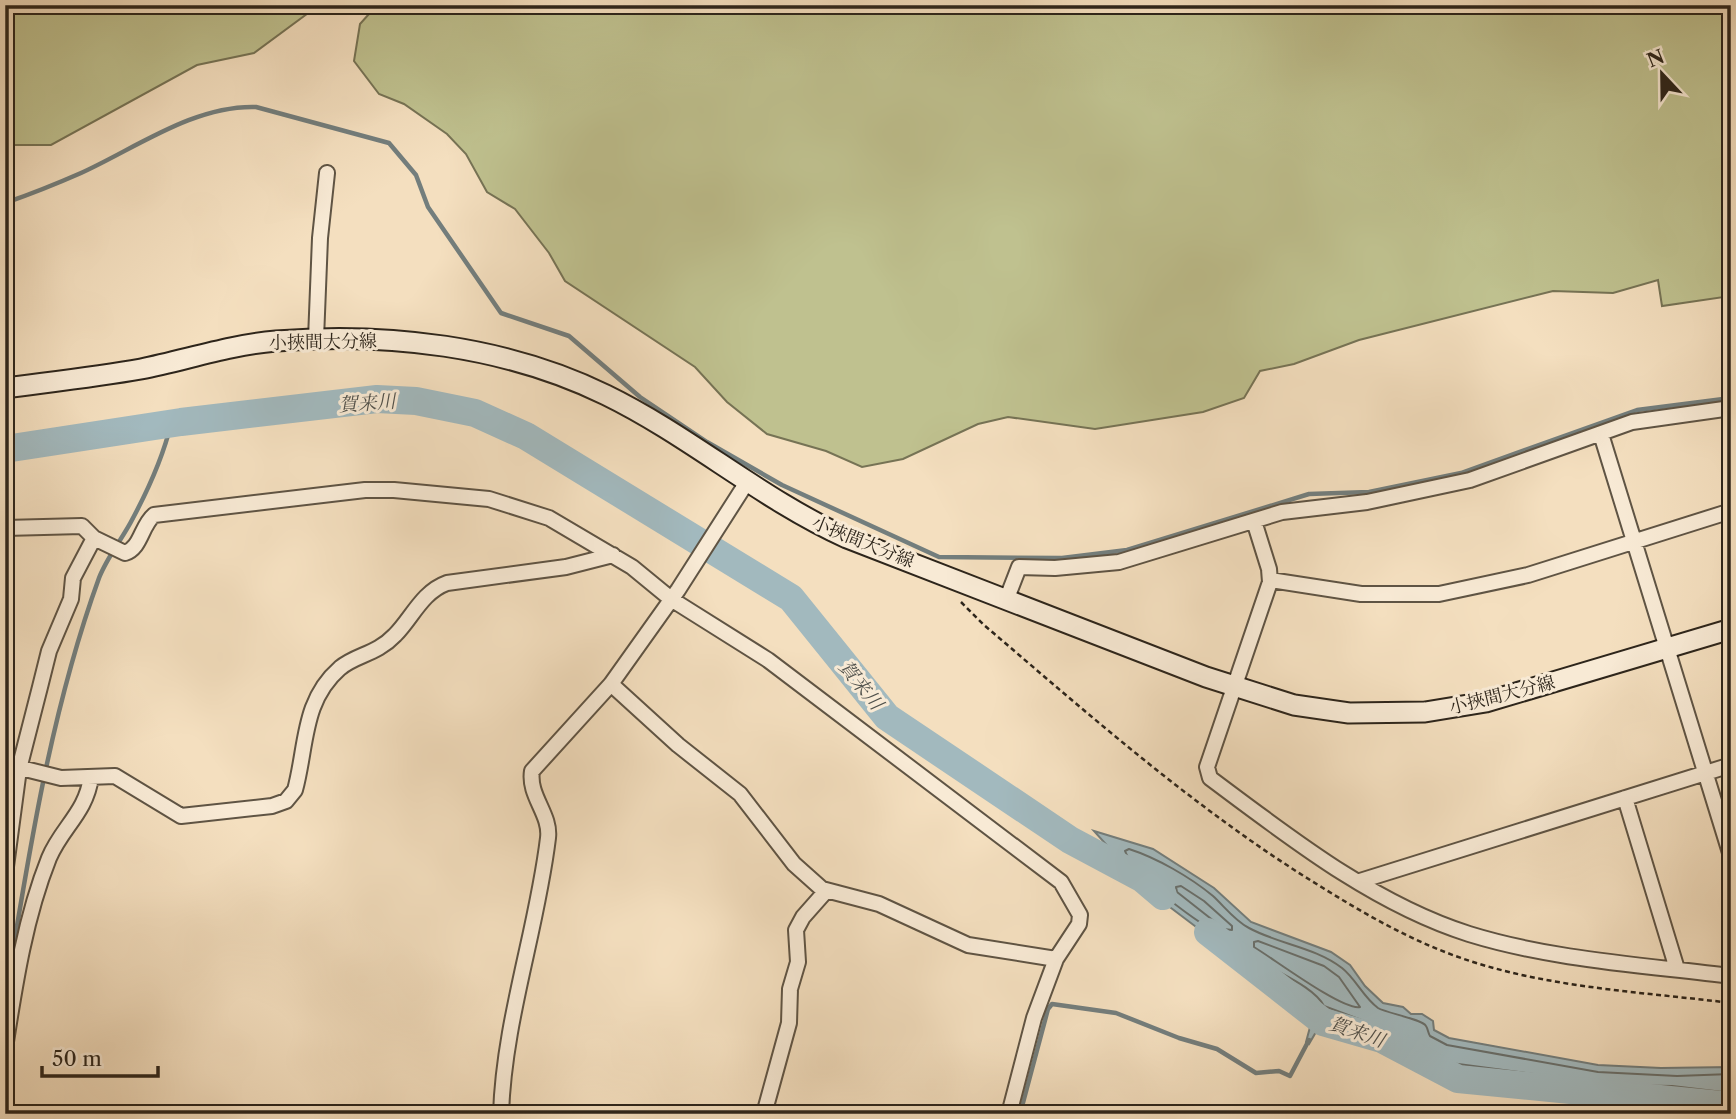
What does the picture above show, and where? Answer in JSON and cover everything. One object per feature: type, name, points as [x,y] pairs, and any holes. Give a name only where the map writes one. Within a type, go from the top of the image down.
[{"type":"main road","name":"小挾間大分線","points":[[5,388],[139,369],[237,347],[316,339],[399,342],[451,348],[538,368],[626,406],[742,491],[790,510],[847,538],[1235,687],[1294,705],[1331,711],[1426,712],[1496,700],[1731,629]]},
{"type":"street","points":[[316,339],[320,239],[327,173]]},
{"type":"street","points":[[1007,598],[1019,567],[1055,568],[1119,562],[1302,508],[1367,502],[1436,489],[1504,469],[1601,433],[1656,417],[1731,408]]},
{"type":"street","points":[[1601,433],[1731,854]]},
{"type":"street","points":[[5,528],[82,526],[94,538],[125,554],[134,549],[142,529],[154,515],[365,490],[394,490],[477,498],[528,509],[573,529],[768,660],[1055,875],[1080,915],[1079,924],[1056,959],[1034,1018],[1009,1114]]},
{"type":"street","points":[[501,1114],[505,1069],[549,834],[532,786],[532,771],[611,684],[675,595],[742,491]]},
{"type":"street","points":[[1270,580],[1361,594],[1439,594],[1496,584],[1731,510]]},
{"type":"street","points":[[1254,521],[1270,580],[1208,766],[1209,776],[1283,831],[1360,881],[1443,924],[1497,942],[1557,954],[1731,976]]},
{"type":"street","points":[[5,874],[12,767],[49,651],[71,599],[73,578],[94,538]]},
{"type":"street","points":[[12,767],[61,778],[115,776],[181,816],[272,806],[286,801],[295,790],[311,706],[326,683],[342,666],[379,650],[432,591],[447,583],[566,567],[613,555]]},
{"type":"street","points":[[611,684],[678,746],[740,794],[794,863],[826,891],[879,904],[968,945],[1056,959]]},
{"type":"street","points":[[1360,881],[1731,765]]},
{"type":"street","points":[[5,1048],[35,895],[51,854],[88,797],[91,777]]},
{"type":"street","points":[[1625,798],[1677,969]]},
{"type":"street","points":[[764,1114],[789,1023],[790,989],[798,962],[796,930],[803,917],[826,891]]},
{"type":"green space","points":[[5,5],[319,5],[254,53],[197,65],[51,145],[5,145]]},
{"type":"green space","points":[[377,5],[1731,5],[1731,296],[1662,306],[1658,280],[1613,293],[1553,291],[1359,340],[1294,364],[1260,371],[1244,398],[1203,412],[1095,429],[1008,417],[978,424],[903,459],[862,467],[826,451],[767,434],[727,402],[695,367],[565,281],[549,253],[515,209],[487,192],[466,154],[447,134],[404,104],[379,94],[354,61],[360,24]]},
{"type":"water","points":[[1094,831],[1153,849],[1214,888],[1251,922],[1331,952],[1350,965],[1365,986],[1383,1003],[1403,1007],[1411,1014],[1422,1014],[1433,1021],[1434,1030],[1449,1038],[1598,1065],[1731,1067],[1731,1100],[1672,1093],[1615,1092],[1428,1068],[1406,1059],[1380,1034],[1327,1013],[1309,1044],[1306,1042],[1316,1005],[1216,942],[1146,889]]},
{"type":"waterway","points":[[5,203],[81,173],[188,120],[233,108],[256,107],[389,143],[416,175],[428,207],[501,313],[569,336],[640,397],[707,442],[782,485],[939,557],[1062,558],[1127,550],[1309,494],[1369,492],[1461,473],[1637,410],[1731,398]]},
{"type":"waterway","name":"賀来川","points":[[5,449],[181,422],[377,399],[416,401],[475,413],[526,436],[791,598],[887,717],[1070,840],[1143,879],[1163,896]]},
{"type":"waterway","points":[[5,999],[42,786],[82,629],[102,570],[145,495],[171,424]]},
{"type":"waterway","name":"賀来川","points":[[1208,932],[1323,1022],[1382,1039],[1458,1079],[1731,1106]]},
{"type":"waterway","points":[[1020,1114],[1048,1009],[1052,1004],[1116,1013],[1179,1038],[1217,1049],[1256,1073],[1279,1071],[1290,1076],[1309,1040]]}]
